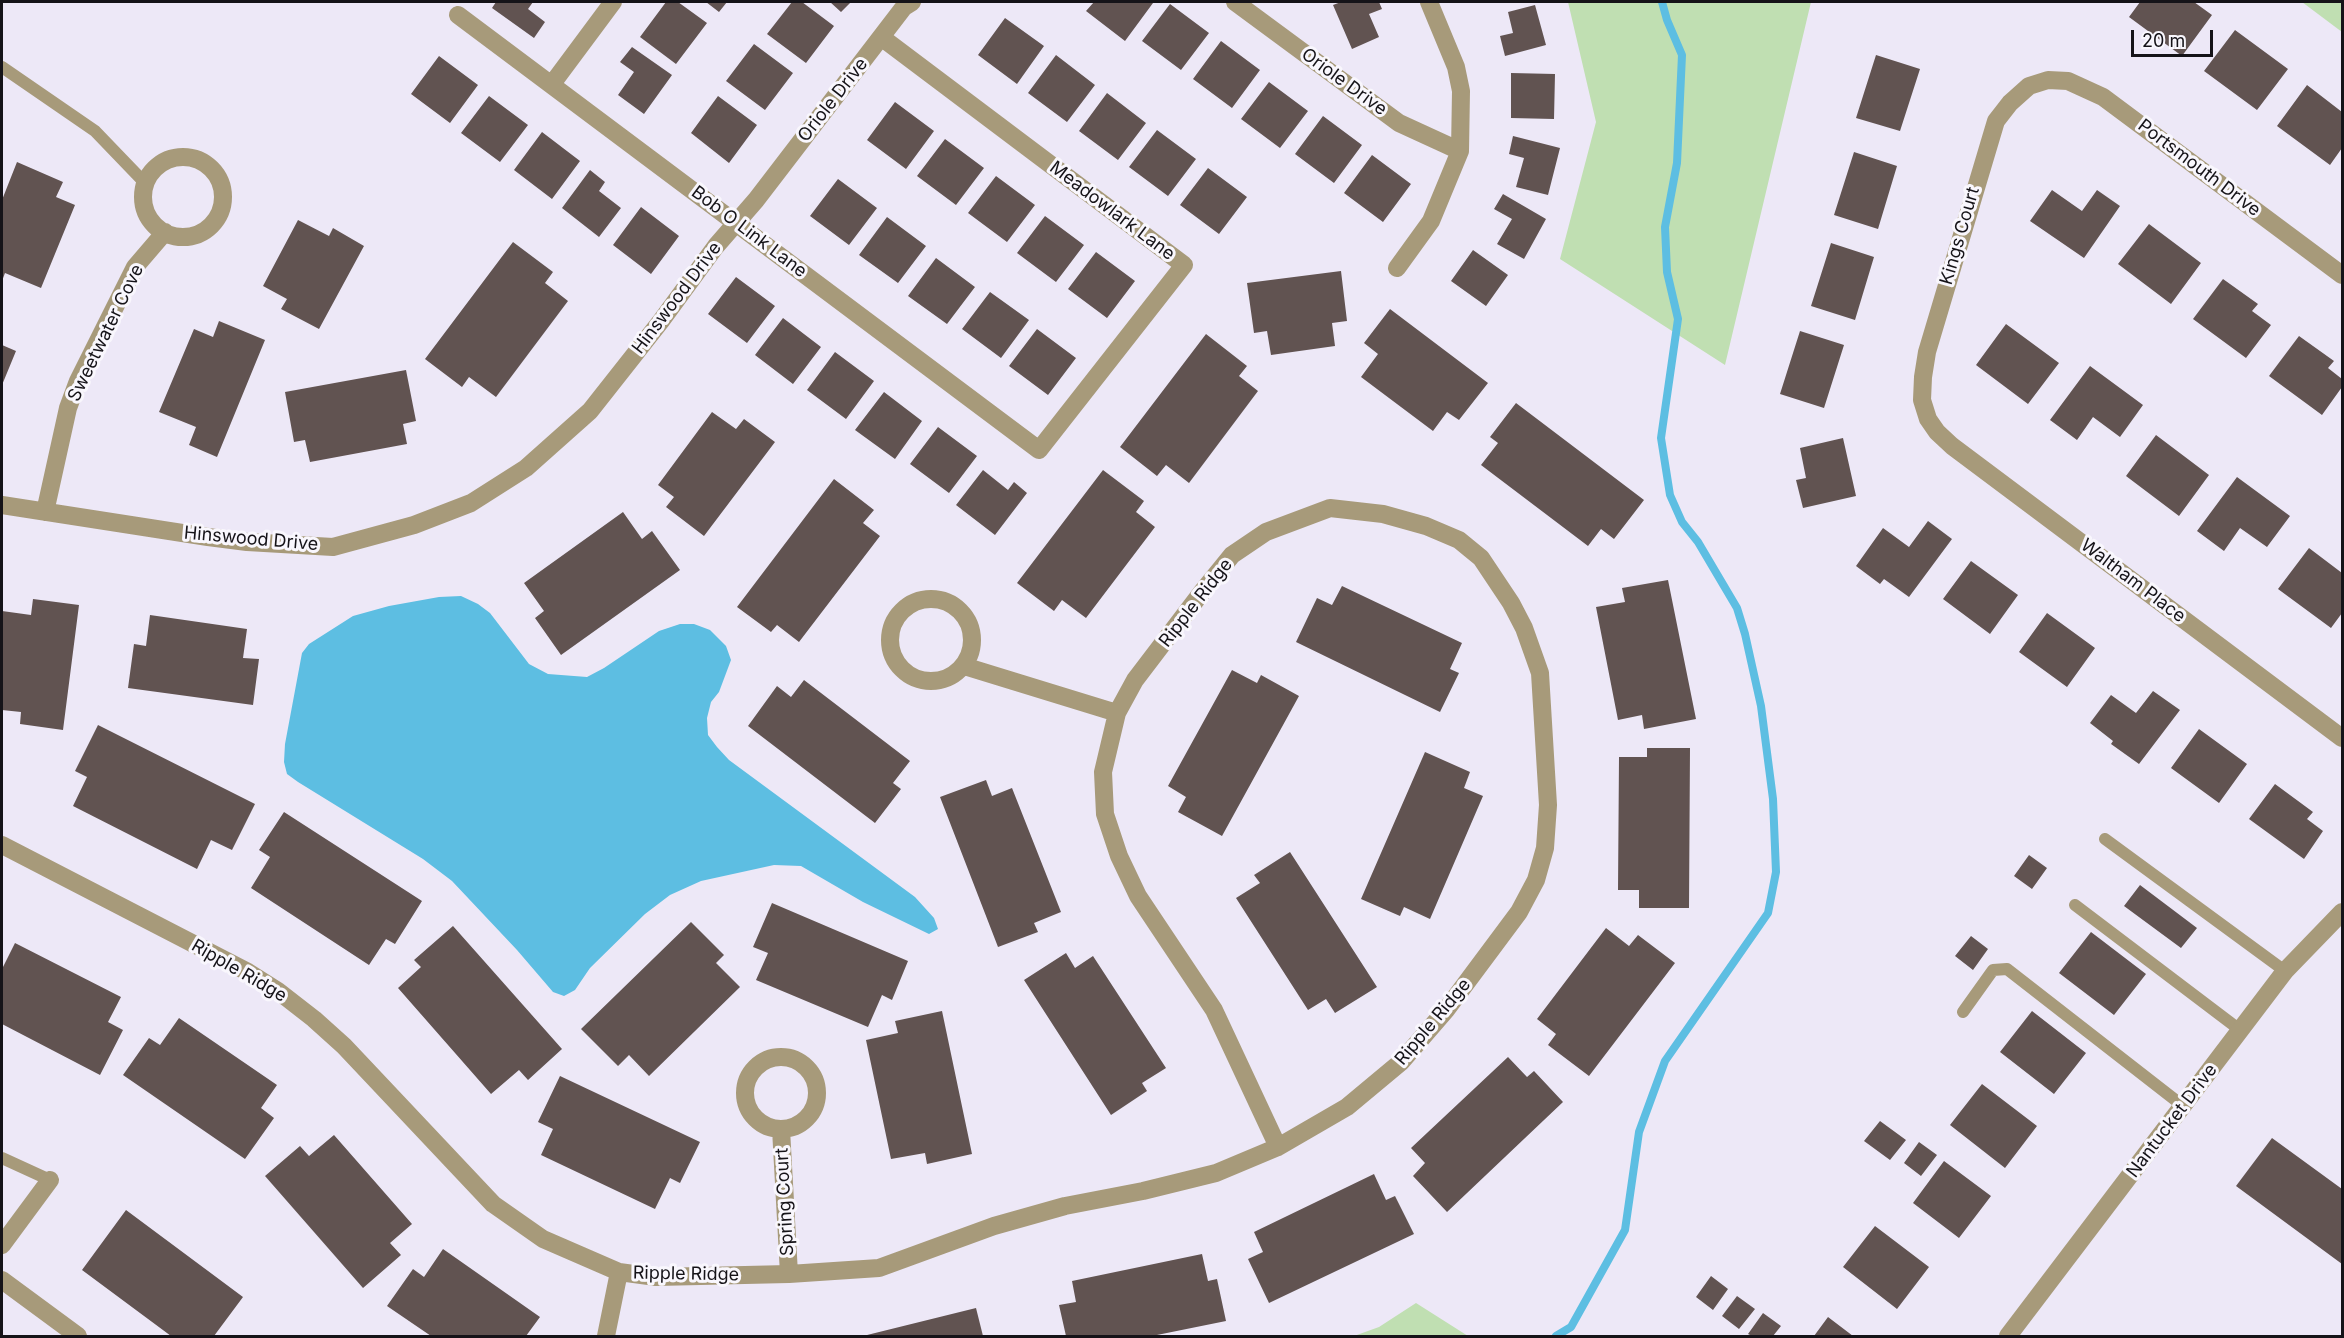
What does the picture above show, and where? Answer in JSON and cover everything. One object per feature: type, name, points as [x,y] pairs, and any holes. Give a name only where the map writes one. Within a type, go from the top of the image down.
[{"type":"street","points":[[552,84],[613,2]]},
{"type":"street","name":"Oriole Drive","points":[[756,200],[904,7],[912,2]]},
{"type":"street","name":"Oriole Drive","points":[[1235,2],[1399,123],[1460,151]]},
{"type":"street","points":[[1397,268],[1431,221],[1460,151],[1461,91],[1456,67],[1429,2]]},
{"type":"street","name":"Bob O Link Lane","points":[[458,15],[1039,450]]},
{"type":"street","name":"Meadowlark Lane","points":[[881,38],[1184,265],[1039,450]]},
{"type":"street","name":"Portsmouth Drive","points":[[2048,80],[2068,81],[2103,97],[2343,274]]},
{"type":"street","name":"Kings Court","points":[[1928,419],[1922,400],[1927,352],[1989,140],[1996,121],[2010,103],[2029,86],[2048,80]]},
{"type":"street","points":[[188,156],[201,160],[213,168],[221,180],[224,193],[223,206],[218,218],[199,234],[174,237],[152,223],[145,210],[142,197],[145,183],[151,171],[162,162],[175,157],[188,156]]},
{"type":"street","name":"Hinswood Drive","points":[[2,505],[247,542],[333,547],[440,517],[471,502],[526,468],[591,411],[736,222],[756,200]]},
{"type":"street","name":"Sweetwater Cove","points":[[45,512],[68,408],[78,381],[135,267],[165,232]]},
{"type":"street","name":"Waltham Place","points":[[1928,419],[1937,432],[1952,446],[2343,738]]},
{"type":"street","name":"Ripple Ridge","points":[[2,845],[248,972],[278,991],[344,1046],[493,1204],[543,1239],[619,1272],[656,1277],[789,1274],[879,1268],[993,1226],[1065,1206],[1143,1191],[1216,1173],[1278,1147],[1347,1107],[1401,1062],[1446,1010],[1519,912],[1536,880],[1545,848],[1548,805],[1547,759],[1540,673],[1524,628],[1511,603],[1481,558],[1459,540],[1383,514],[1330,508],[1266,532],[1232,555],[1136,680],[1117,713],[1102,772],[1105,814],[1119,856],[1138,896],[1214,1010],[1278,1147]]},
{"type":"street","points":[[926,600],[940,600],[953,605],[964,615],[971,627],[973,641],[964,666],[954,675],[942,680],[928,682],[915,678],[904,671],[896,661],[891,648],[894,622],[913,604],[926,600]]},
{"type":"street","points":[[964,666],[1117,713]]},
{"type":"street","name":"Nantucket Drive","points":[[2008,1336],[2285,971],[2343,912]]},
{"type":"street","name":"Spring Court","points":[[783,1056],[804,1064],[811,1073],[817,1094],[816,1105],[811,1115],[802,1123],[781,1129],[765,1126],[755,1119],[744,1097],[745,1084],[751,1072],[759,1064],[771,1058],[783,1056]]},
{"type":"street","name":"Spring Court","points":[[781,1129],[789,1274]]},
{"type":"street","points":[[2,1245],[50,1180]]},
{"type":"street","points":[[606,1336],[619,1272]]},
{"type":"street","points":[[2,1280],[78,1336]]},
{"type":"lane","points":[[2,67],[96,131],[145,183]]},
{"type":"lane","points":[[2105,838],[2285,971]]},
{"type":"lane","points":[[2074,905],[2240,1030]]},
{"type":"lane","points":[[1963,1012],[1993,970],[2007,969],[2183,1106]]},
{"type":"lane","points":[[2,1158],[50,1180]]},
{"type":"green space","points":[[1568,2],[1811,2],[1725,365],[1560,259],[1596,122]]},
{"type":"green space","points":[[2302,2],[2342,2],[2342,32]]},
{"type":"green space","points":[[1416,1303],[1468,1336],[1354,1336],[1379,1327]]},
{"type":"water","points":[[461,596],[490,613],[529,664],[548,674],[587,677],[659,631],[680,624],[694,624],[710,630],[726,646],[731,660],[719,692],[711,702],[707,718],[708,735],[717,747],[729,760],[915,897],[934,918],[938,929],[929,934],[863,902],[801,866],[774,865],[701,881],[670,895],[645,914],[590,968],[575,990],[564,996],[553,992],[452,881],[423,859],[298,782],[287,774],[284,762],[285,744],[302,653],[309,644],[353,616],[389,606],[439,597]]},
{"type":"building","points":[[496,2],[533,2],[528,9],[545,22],[534,38],[492,8]]},
{"type":"building","points":[[666,2],[678,2],[707,23],[676,64],[640,37]]},
{"type":"building","points":[[706,2],[727,2],[719,12]]},
{"type":"building","points":[[792,2],[802,2],[834,26],[806,63],[767,34]]},
{"type":"building","points":[[830,2],[851,2],[841,12]]},
{"type":"building","points":[[1094,2],[1153,3],[1125,41],[1086,11]]},
{"type":"building","points":[[1341,2],[1379,2],[1382,9],[1369,14],[1379,37],[1352,49],[1333,5]]},
{"type":"building","points":[[2140,2],[2194,2],[2212,15],[2182,56],[2129,17]]},
{"type":"building","points":[[1170,4],[1209,33],[1181,70],[1142,41]]},
{"type":"building","points":[[1535,5],[1546,45],[1505,56],[1500,36],[1513,33],[1508,12]]},
{"type":"building","points":[[1005,18],[1044,46],[1017,84],[978,55]]},
{"type":"building","points":[[2235,30],[2288,69],[2257,110],[2204,71]]},
{"type":"building","points":[[1221,41],[1260,70],[1232,108],[1193,79]]},
{"type":"building","points":[[754,44],[793,73],[765,110],[726,81]]},
{"type":"building","points":[[632,47],[672,75],[644,114],[618,95],[634,72],[620,62]]},
{"type":"building","points":[[1056,55],[1095,85],[1067,122],[1028,93]]},
{"type":"building","points":[[1876,55],[1920,69],[1900,131],[1856,118]]},
{"type":"building","points":[[439,56],[478,85],[450,123],[411,94]]},
{"type":"building","points":[[1511,73],[1555,74],[1554,119],[1511,118]]},
{"type":"building","points":[[1269,82],[1308,111],[1280,148],[1241,119]]},
{"type":"building","points":[[2307,85],[2342,112],[2342,148],[2330,165],[2277,126]]},
{"type":"building","points":[[1107,93],[1146,123],[1118,160],[1079,131]]},
{"type":"building","points":[[489,96],[528,125],[500,162],[461,133]]},
{"type":"building","points":[[718,96],[757,125],[729,163],[691,133]]},
{"type":"building","points":[[895,102],[934,131],[906,169],[867,140]]},
{"type":"building","points":[[1323,116],[1362,145],[1334,183],[1295,154]]},
{"type":"building","points":[[1157,130],[1196,159],[1168,196],[1129,167]]},
{"type":"building","points":[[542,132],[580,161],[552,199],[514,170]]},
{"type":"building","points":[[1513,136],[1560,148],[1548,195],[1516,187],[1524,158],[1509,154]]},
{"type":"building","points":[[945,139],[984,168],[956,205],[917,176]]},
{"type":"building","points":[[1854,152],[1897,166],[1878,229],[1834,215]]},
{"type":"building","points":[[1372,155],[1411,184],[1383,222],[1344,193]]},
{"type":"building","points":[[17,162],[63,182],[56,197],[75,205],[41,288],[5,273],[2,281],[2,200]]},
{"type":"building","points":[[1208,168],[1247,197],[1219,234],[1180,205]]},
{"type":"building","points":[[590,170],[605,182],[599,191],[621,208],[599,237],[562,208]]},
{"type":"building","points":[[996,176],[1035,205],[1007,242],[968,213]]},
{"type":"building","points":[[838,179],[877,208],[849,245],[810,216]]},
{"type":"building","points":[[2052,190],[2082,211],[2097,190],[2120,206],[2084,258],[2030,221]]},
{"type":"building","points":[[1503,194],[1546,219],[1524,259],[1497,244],[1512,219],[1494,209]]},
{"type":"building","points":[[641,207],[679,236],[651,274],[613,245]]},
{"type":"building","points":[[1045,216],[1084,245],[1056,282],[1017,253]]},
{"type":"building","points":[[887,217],[926,246],[898,283],[859,255]]},
{"type":"building","points":[[298,220],[329,236],[333,228],[364,246],[319,329],[281,309],[287,299],[263,286]]},
{"type":"building","points":[[2149,224],[2201,263],[2171,304],[2118,264]]},
{"type":"building","points":[[513,242],[553,272],[545,283],[568,301],[496,397],[469,377],[462,387],[425,359]]},
{"type":"building","points":[[1831,243],[1874,257],[1855,320],[1811,306]]},
{"type":"building","points":[[1473,250],[1508,275],[1486,306],[1451,281]]},
{"type":"building","points":[[1096,252],[1135,281],[1107,318],[1068,289]]},
{"type":"building","points":[[936,258],[975,287],[947,324],[908,296]]},
{"type":"building","points":[[1341,271],[1347,321],[1332,323],[1335,346],[1271,355],[1267,331],[1254,333],[1247,283]]},
{"type":"building","points":[[736,277],[775,306],[747,343],[708,314]]},
{"type":"building","points":[[2223,279],[2258,304],[2252,311],[2271,325],[2246,358],[2193,319]]},
{"type":"building","points":[[990,292],[1029,320],[1001,358],[962,329]]},
{"type":"building","points":[[1390,309],[1488,383],[1459,420],[1447,412],[1433,431],[1361,377],[1378,354],[1364,343]]},
{"type":"building","points":[[783,318],[821,347],[793,384],[755,355]]},
{"type":"building","points":[[219,321],[265,340],[217,457],[189,445],[196,427],[159,412],[194,329],[213,337]]},
{"type":"building","points":[[2006,324],[2059,363],[2028,404],[1976,365]]},
{"type":"building","points":[[1037,329],[1076,358],[1048,395],[1009,366]]},
{"type":"building","points":[[1800,331],[1844,345],[1824,408],[1780,394]]},
{"type":"building","points":[[1206,334],[1247,366],[1239,376],[1258,391],[1189,483],[1166,465],[1157,476],[1120,447]]},
{"type":"building","points":[[2299,336],[2334,361],[2328,368],[2342,379],[2342,387],[2322,415],[2269,376]]},
{"type":"building","points":[[2,345],[16,351],[2,385]]},
{"type":"building","points":[[835,352],[874,381],[846,419],[807,390]]},
{"type":"building","points":[[2090,366],[2143,405],[2120,437],[2093,417],[2077,440],[2050,420]]},
{"type":"building","points":[[406,370],[416,421],[403,424],[407,444],[310,462],[305,440],[294,442],[285,392]]},
{"type":"building","points":[[884,392],[922,421],[895,459],[855,430]]},
{"type":"building","points":[[1516,403],[1644,500],[1614,539],[1601,529],[1588,546],[1481,465],[1498,443],[1490,437]]},
{"type":"building","points":[[712,412],[736,429],[744,419],[775,442],[704,536],[666,507],[674,497],[658,485]]},
{"type":"building","points":[[938,427],[977,456],[949,493],[910,464]]},
{"type":"building","points":[[2156,435],[2209,475],[2179,516],[2126,476]]},
{"type":"building","points":[[1843,438],[1856,496],[1803,508],[1796,480],[1806,478],[1800,448]]},
{"type":"building","points":[[983,470],[1008,490],[1014,482],[1027,493],[995,535],[956,505]]},
{"type":"building","points":[[1103,470],[1144,501],[1136,512],[1155,527],[1086,618],[1062,600],[1054,611],[1017,583]]},
{"type":"building","points":[[2237,477],[2290,516],[2267,547],[2240,528],[2224,551],[2197,531]]},
{"type":"building","points":[[834,479],[874,510],[863,523],[880,536],[799,642],[777,625],[771,632],[737,607]]},
{"type":"building","points":[[623,512],[642,539],[652,531],[680,570],[561,655],[535,618],[544,611],[524,583]]},
{"type":"building","points":[[1928,521],[1952,539],[1909,597],[1884,579],[1880,584],[1856,566],[1883,528],[1909,547]]},
{"type":"building","points":[[2309,548],[2342,573],[2342,613],[2331,628],[2278,589]]},
{"type":"building","points":[[1971,561],[2018,595],[1990,634],[1943,599]]},
{"type":"building","points":[[1668,580],[1696,719],[1644,729],[1642,715],[1618,720],[1596,607],[1625,602],[1622,588]]},
{"type":"building","points":[[1342,586],[1462,643],[1450,669],[1459,673],[1440,712],[1296,642],[1317,598],[1332,605]]},
{"type":"building","points":[[33,599],[79,605],[63,730],[20,724],[21,712],[2,710],[2,611],[31,615]]},
{"type":"building","points":[[2047,613],[2095,648],[2067,687],[2019,652]]},
{"type":"building","points":[[150,615],[247,629],[243,658],[259,659],[253,705],[128,688],[134,644],[146,646]]},
{"type":"building","points":[[1232,670],[1257,683],[1261,675],[1299,696],[1222,836],[1178,812],[1186,797],[1168,786]]},
{"type":"building","points":[[804,680],[910,761],[893,783],[901,789],[875,823],[748,726],[777,686],[791,697]]},
{"type":"building","points":[[2153,691],[2180,710],[2139,764],[2111,744],[2113,741],[2090,723],[2111,695],[2136,713]]},
{"type":"building","points":[[98,725],[255,804],[232,850],[211,840],[197,869],[73,806],[87,777],[75,771]]},
{"type":"building","points":[[2199,729],[2247,764],[2219,803],[2171,768]]},
{"type":"building","points":[[1647,748],[1690,748],[1689,908],[1639,908],[1639,890],[1618,890],[1619,757],[1647,757]]},
{"type":"building","points":[[1425,752],[1470,772],[1464,788],[1483,796],[1430,919],[1404,907],[1400,916],[1361,899]]},
{"type":"building","points":[[986,780],[992,796],[1012,788],[1061,912],[1034,923],[1038,932],[998,947],[940,797]]},
{"type":"building","points":[[2275,784],[2313,812],[2307,819],[2323,831],[2304,859],[2249,819]]},
{"type":"building","points":[[284,812],[422,901],[395,944],[386,939],[369,965],[251,888],[270,857],[259,850]]},
{"type":"building","points":[[1290,852],[1377,987],[1335,1013],[1326,999],[1308,1010],[1236,898],[1260,883],[1254,875]]},
{"type":"building","points":[[2029,855],[2047,868],[2032,889],[2014,876]]},
{"type":"building","points":[[2140,885],[2197,928],[2181,948],[2124,906]]},
{"type":"building","points":[[772,903],[908,961],[892,1000],[882,995],[868,1027],[756,980],[768,953],[753,947]]},
{"type":"building","points":[[691,922],[724,955],[716,963],[740,987],[649,1076],[629,1055],[618,1066],[581,1029]]},
{"type":"building","points":[[453,926],[562,1049],[528,1080],[519,1070],[491,1094],[398,988],[421,967],[414,960]]},
{"type":"building","points":[[1606,928],[1629,946],[1638,935],[1675,963],[1589,1076],[1548,1045],[1556,1034],[1537,1019]]},
{"type":"building","points":[[2091,932],[2146,974],[2114,1015],[2059,973]]},
{"type":"building","points":[[1971,936],[1988,949],[1973,970],[1955,956]]},
{"type":"building","points":[[15,943],[121,997],[108,1022],[123,1030],[100,1075],[2,1024],[2,969]]},
{"type":"building","points":[[1066,953],[1075,968],[1093,956],[1166,1068],[1142,1083],[1147,1091],[1111,1115],[1024,980]]},
{"type":"building","points":[[942,1011],[972,1154],[927,1164],[925,1153],[891,1159],[866,1040],[898,1033],[895,1021]]},
{"type":"building","points":[[2032,1011],[2086,1053],[2054,1094],[2000,1052]]},
{"type":"building","points":[[179,1018],[277,1085],[261,1108],[274,1118],[245,1159],[123,1075],[149,1038],[160,1045]]},
{"type":"building","points":[[1508,1057],[1527,1077],[1534,1071],[1563,1102],[1447,1212],[1413,1176],[1425,1163],[1411,1148]]},
{"type":"building","points":[[560,1076],[700,1142],[680,1183],[670,1178],[655,1209],[541,1155],[553,1129],[538,1122]]},
{"type":"building","points":[[1982,1084],[2037,1126],[2005,1168],[1950,1125]]},
{"type":"building","points":[[1880,1121],[1906,1140],[1890,1160],[1864,1141]]},
{"type":"building","points":[[334,1135],[412,1224],[390,1243],[401,1255],[363,1288],[265,1176],[300,1146],[309,1156]]},
{"type":"building","points":[[2272,1138],[2342,1189],[2342,1264],[2236,1186]]},
{"type":"building","points":[[1919,1142],[1937,1155],[1921,1176],[1904,1163]]},
{"type":"building","points":[[1944,1161],[1991,1196],[1959,1238],[1913,1203]]},
{"type":"building","points":[[1374,1174],[1386,1200],[1395,1196],[1414,1234],[1269,1303],[1248,1259],[1263,1252],[1254,1232]]},
{"type":"building","points":[[126,1210],[243,1297],[214,1336],[171,1336],[82,1270]]},
{"type":"building","points":[[1875,1226],[1929,1267],[1897,1309],[1843,1267]]},
{"type":"building","points":[[443,1249],[540,1317],[526,1336],[431,1336],[387,1306],[413,1269],[424,1277]]},
{"type":"building","points":[[1202,1254],[1208,1281],[1217,1279],[1226,1321],[1152,1336],[1066,1336],[1059,1305],[1076,1302],[1072,1281]]},
{"type":"building","points":[[1711,1276],[1728,1289],[1713,1310],[1696,1297]]},
{"type":"building","points":[[1737,1296],[1755,1309],[1739,1329],[1722,1316]]},
{"type":"building","points":[[976,1308],[983,1336],[863,1336]]},
{"type":"building","points":[[1763,1313],[1781,1326],[1773,1336],[1748,1334]]},
{"type":"building","points":[[1828,1317],[1853,1336],[1814,1336]]},
{"type":"waterway","points":[[1556,1336],[1571,1327],[1625,1230],[1639,1132],[1665,1061],[1768,913],[1776,872],[1773,799],[1761,706],[1745,634],[1737,608],[1698,542],[1682,522],[1670,495],[1661,438],[1678,319],[1667,272],[1665,227],[1677,163],[1682,55],[1662,2]]}]
